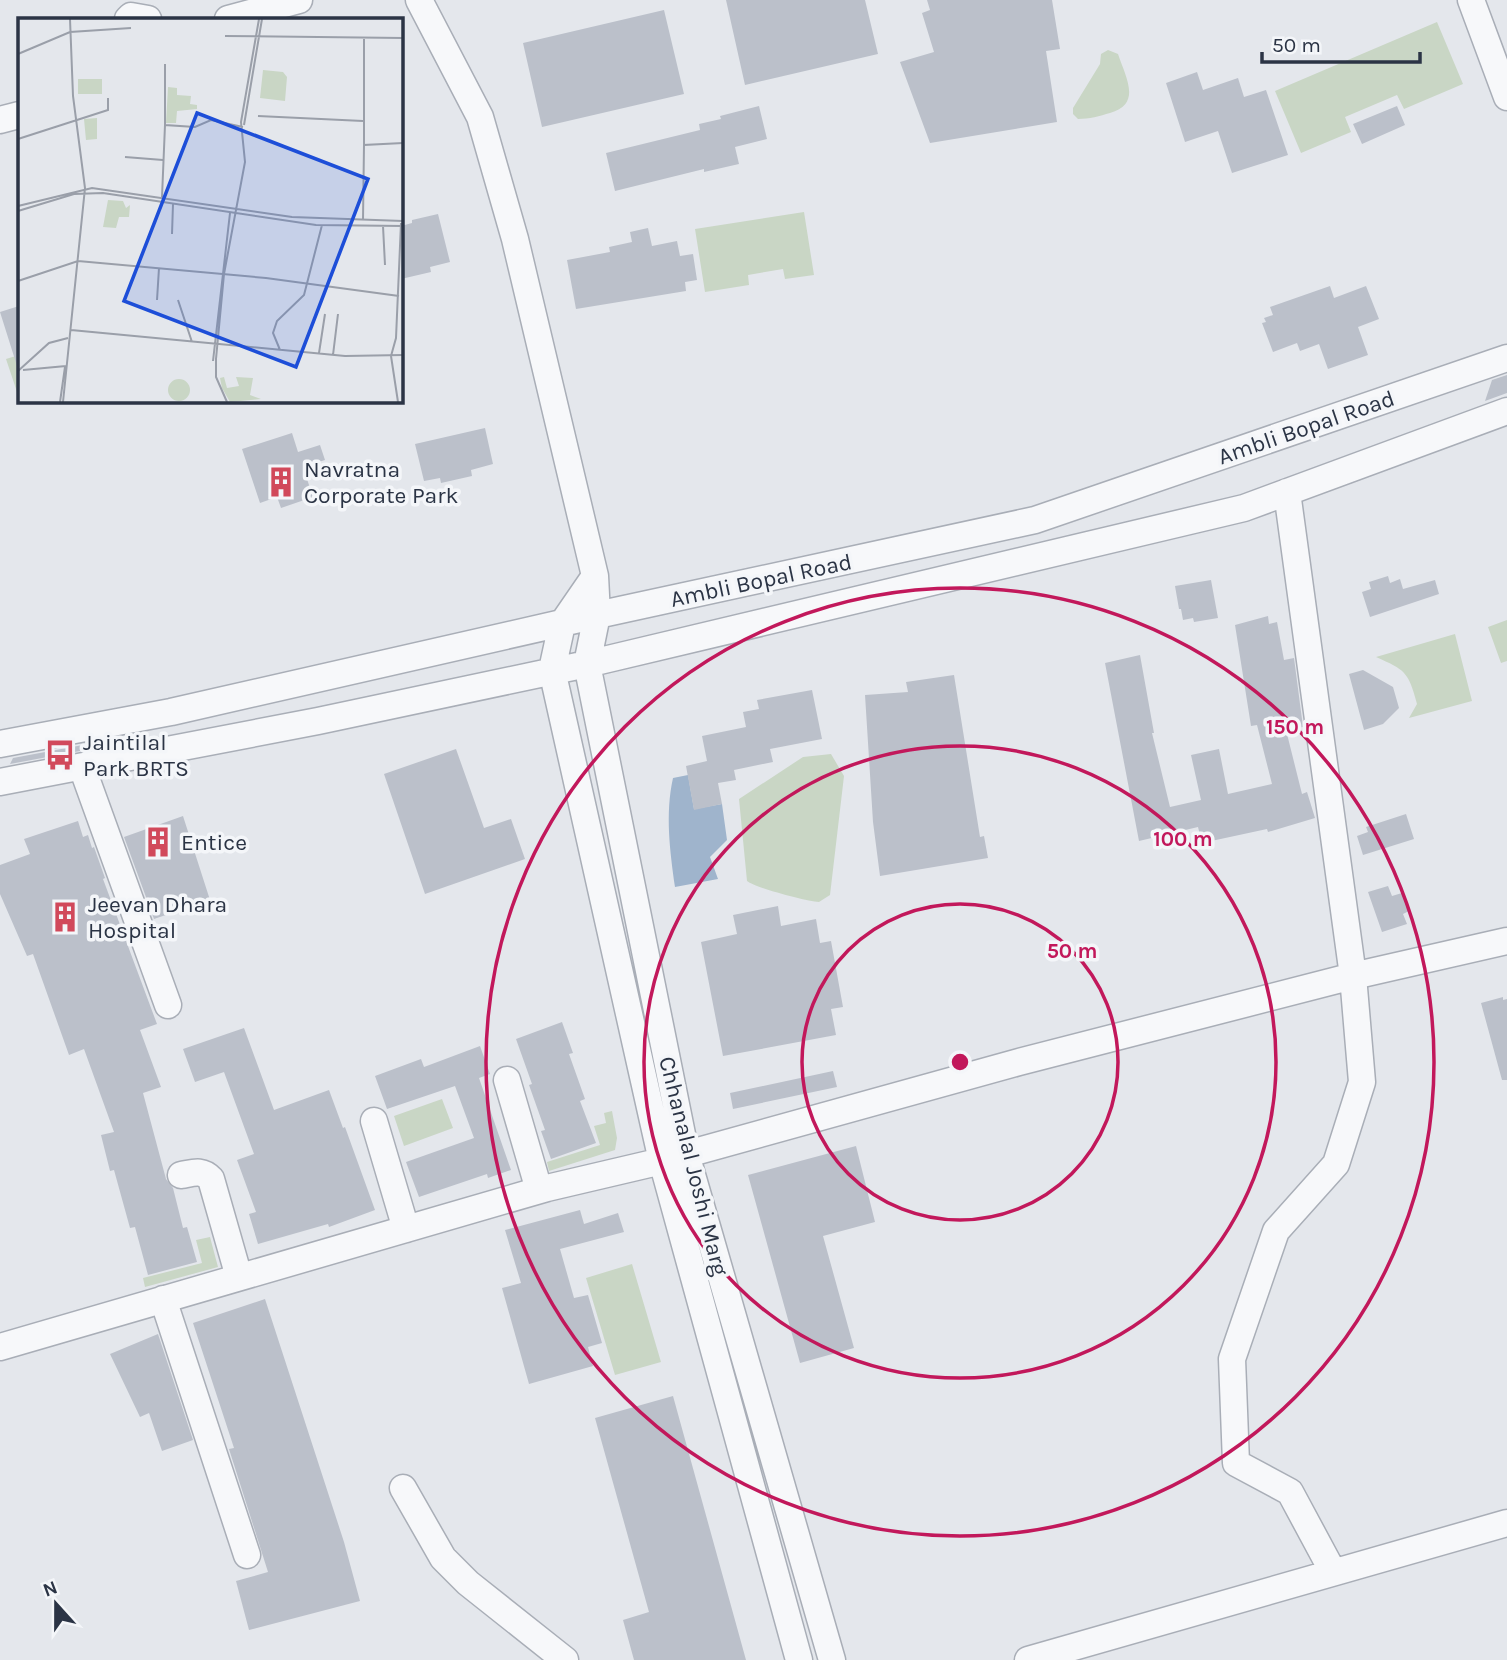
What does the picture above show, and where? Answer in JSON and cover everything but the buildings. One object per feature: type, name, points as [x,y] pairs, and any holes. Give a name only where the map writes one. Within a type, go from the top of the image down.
[{"type":"street","points":[[232,18],[299,0]]},
{"type":"street","points":[[419,0],[480,117],[515,239],[595,576],[597,615],[587,664]]},
{"type":"street","points":[[1471,0],[1507,97]]},
{"type":"street","points":[[0,120],[18,115]]},
{"type":"street","name":"Ambli Bopal Road","points":[[0,744],[171,712],[597,615],[1035,520],[1507,358]]},
{"type":"street","name":"Ambli Bopal Road","points":[[0,782],[318,721],[587,664],[1244,508],[1507,411]]},
{"type":"street","points":[[1287,492],[1353,976],[1362,1082],[1336,1164],[1276,1231],[1231,1359],[1236,1463],[1290,1492],[1333,1572]]},
{"type":"street","points":[[552,670],[562,624],[595,576]]},
{"type":"street","name":"Chhanalal Joshi Marg","points":[[587,664],[674,1157],[832,1660]]},
{"type":"street","name":"Chhanalal Joshi Marg","points":[[552,670],[799,1660]]},
{"type":"street","points":[[82,767],[168,1005]]},
{"type":"street","points":[[0,1347],[539,1190],[674,1157],[1019,1062],[1353,976],[1507,941]]},
{"type":"street","points":[[507,1080],[539,1190]]},
{"type":"street","points":[[374,1121],[405,1229]]},
{"type":"street","points":[[181,1175],[206,1173],[211,1179],[239,1277]]},
{"type":"street","points":[[163,1299],[247,1555]]},
{"type":"street","points":[[403,1488],[443,1558],[468,1583],[565,1660]]},
{"type":"street","points":[[1028,1660],[1507,1523]]},
{"type":"green space","points":[[1437,22],[1463,84],[1404,109],[1397,95],[1345,117],[1351,132],[1301,153],[1275,91]]},
{"type":"green space","points":[[1108,50],[1118,54],[1125,72],[1129,97],[1120,109],[1078,119],[1073,114],[1073,108],[1100,64],[1101,54]]},
{"type":"green space","points":[[804,212],[814,275],[785,279],[783,269],[748,275],[749,285],[705,292],[695,229]]},
{"type":"green space","points":[[18,355],[18,395],[6,359]]},
{"type":"green space","points":[[1507,620],[1507,661],[1501,663],[1488,627]]},
{"type":"green space","points":[[1455,634],[1472,701],[1409,718],[1417,704],[1408,678],[1393,665],[1376,657]]},
{"type":"green space","points":[[831,754],[844,776],[830,895],[819,902],[813,901],[747,881],[739,799],[803,757]]},
{"type":"green space","points":[[442,1099],[453,1128],[404,1146],[394,1116]]},
{"type":"green space","points":[[612,1111],[617,1138],[615,1150],[549,1171],[547,1162],[600,1145],[594,1126],[606,1123],[604,1113]]},
{"type":"green space","points":[[210,1237],[218,1267],[145,1287],[143,1278],[202,1263],[196,1240]]},
{"type":"green space","points":[[632,1264],[661,1362],[615,1375],[586,1278]]},
{"type":"water","points":[[688,775],[694,809],[722,804],[727,840],[710,857],[718,879],[675,887],[669,805],[673,778]]},
{"type":"place","name":"Navratna Corporate Park","points":[[281,482]]},
{"type":"place","name":"Jaintilal Park BRTS","points":[[60,755]]},
{"type":"place","name":"Entice","points":[[158,842]]},
{"type":"place","name":"Jeevan Dhara Hospital","points":[[65,917]]}]
